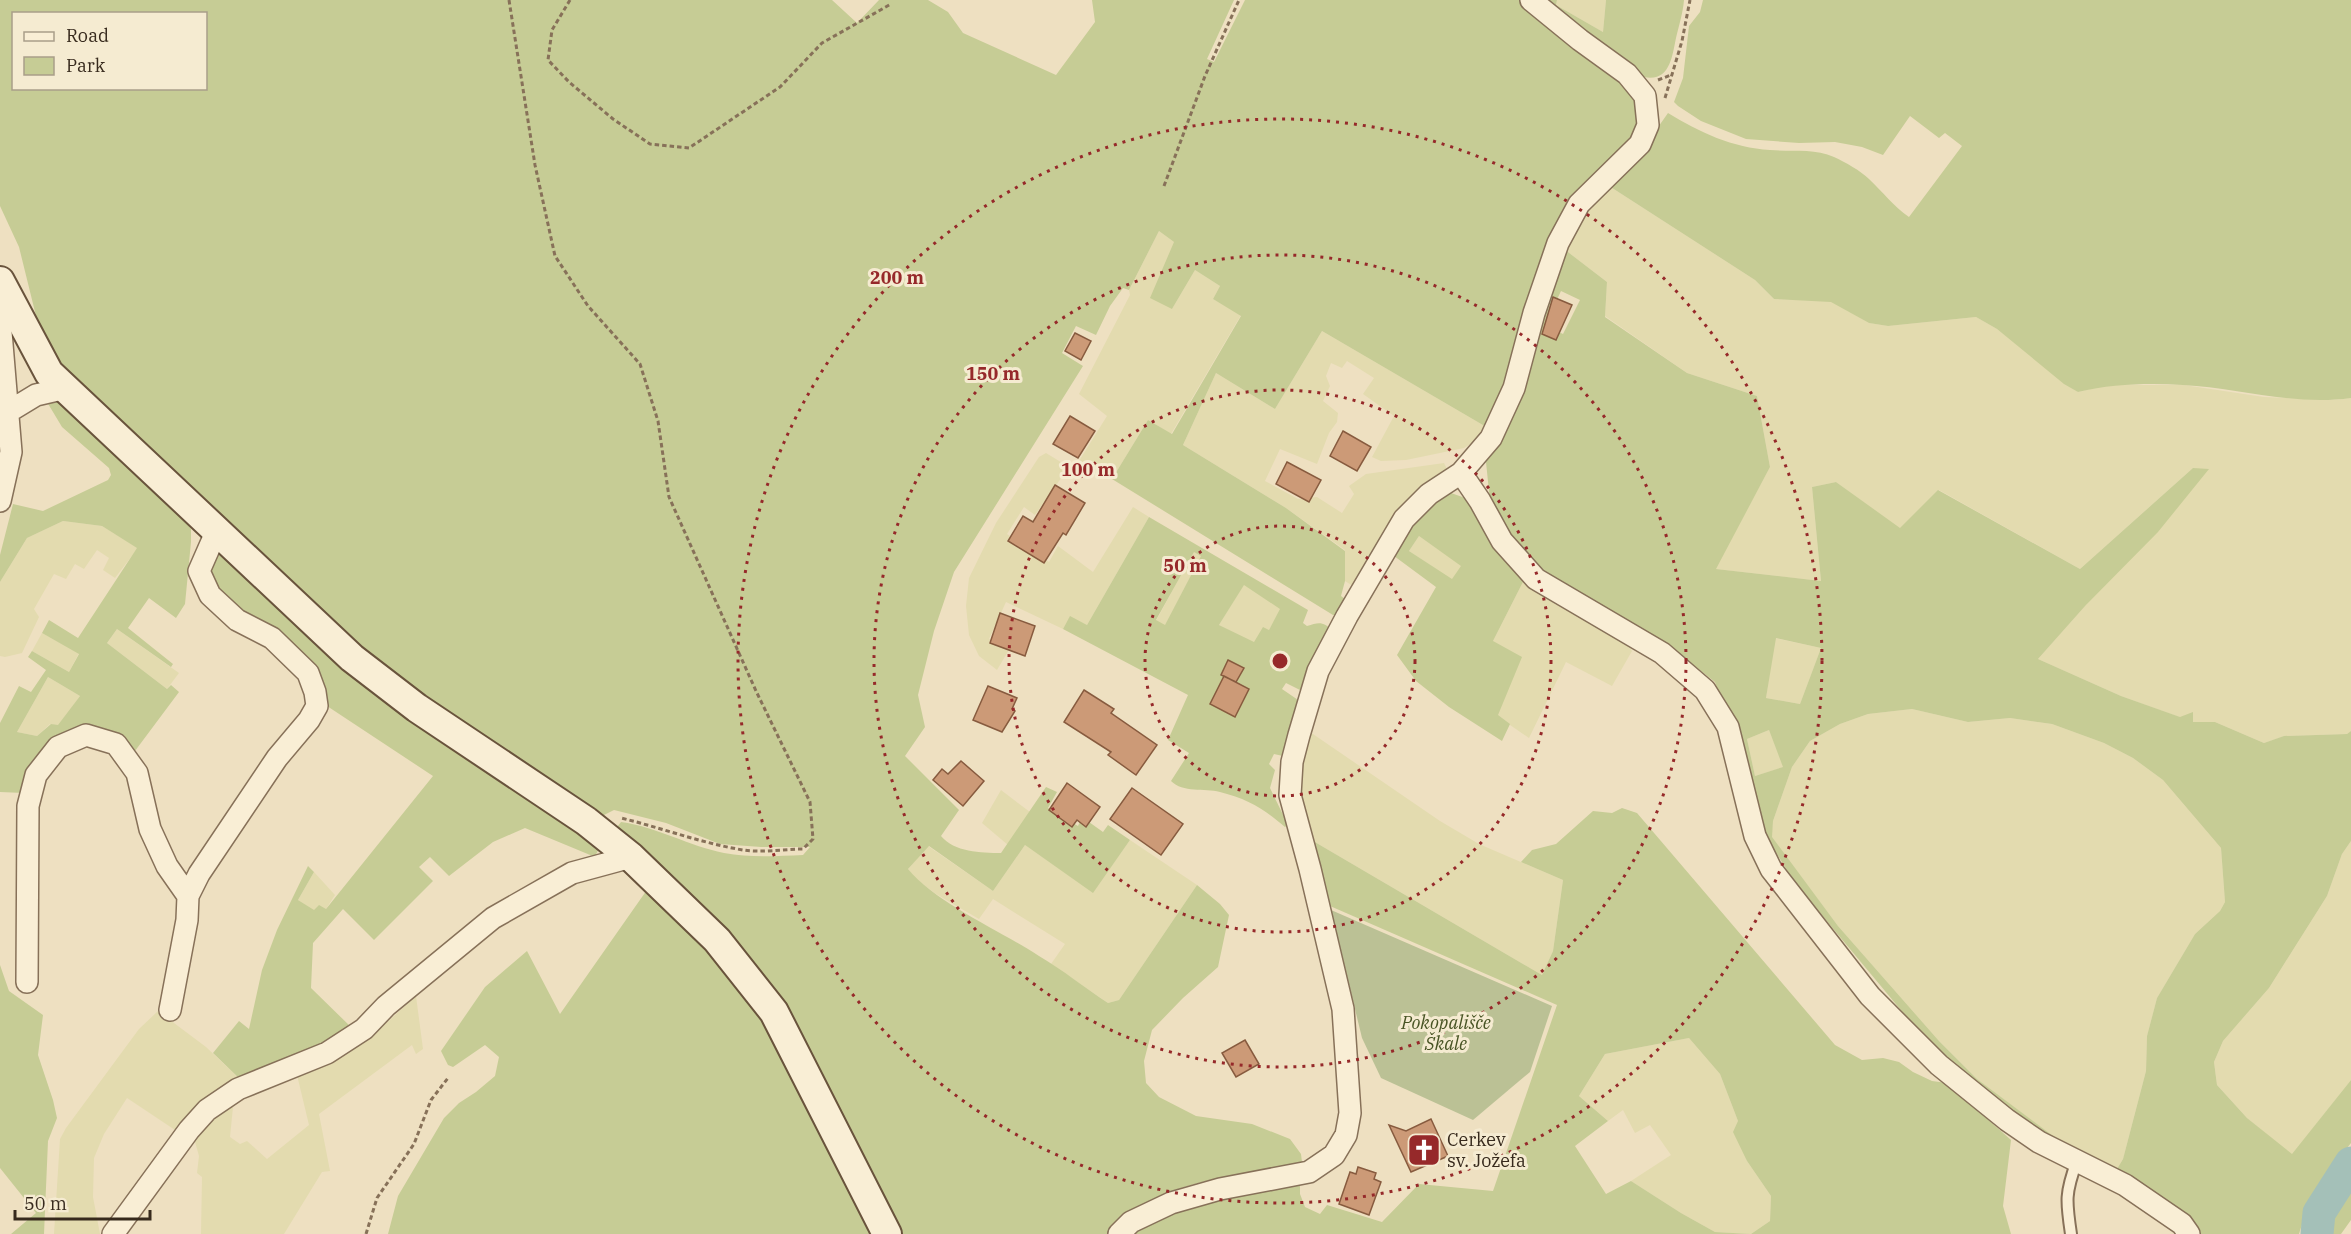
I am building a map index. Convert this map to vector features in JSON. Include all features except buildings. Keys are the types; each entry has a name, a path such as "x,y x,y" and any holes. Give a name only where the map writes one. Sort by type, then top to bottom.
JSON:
{"main road":[{"path":"0,281 49,373 352,658 417,708 586,821 631,856 717,940 774,1012 887,1234"}],"street":[{"path":"1119,1234 1131,1222 1171,1203 1220,1189 1309,1172 1334,1155 1346,1135 1350,1113 1343,1009 1290,795 1292,762 1318,671 1380,557 1404,519 1429,494 1461,474 1491,438 1514,388 1534,313 1558,243 1579,204 1640,144 1648,125 1645,96 1628,74 1580,40 1531,0"},
{"path":"0,320 10,452 0,501"},
{"path":"8,412 36,395 66,388"},
{"path":"1461,474 1480,501 1502,541 1536,579 1662,653 1705,690 1728,727 1755,836 1772,869 1870,996 1939,1065 2007,1120 2039,1142 2125,1185 2182,1224 2189,1234"},
{"path":"170,1010 187,920 188,896 199,874 277,758 309,720 317,706 308,673 272,638 237,620 210,595 200,571 217,530"},
{"path":"27,982 28,806 36,775 58,747 86,735 116,744 137,774 150,829 167,866 188,896"},
{"path":"113,1234 189,1130 207,1110 238,1089 327,1053 364,1029 386,1006 493,918 572,873 631,856"}],"lane":[{"path":"2072,1234 2066,1205 2069,1181 2077,1161"}],"path":[{"path":"509,0 535,165 555,256 588,306 640,364 658,421 669,497 756,691 810,802 813,839 803,849 746,851 617,817 586,821"},
{"path":"570,0 552,30 548,60 569,82 613,119 650,144 689,148 780,87 822,43 891,4"},
{"path":"1164,186 1205,76 1239,0"},
{"path":"1648,125 1665,97 1682,41 1690,0"},
{"path":"366,1234 377,1198 414,1144 431,1100 448,1078"}],"shaded area":[{"path":"1557,0 1606,0 1603,32 1556,5"},
{"path":"1606,184 1755,280 1774,299 1831,301 1869,323 1888,326 1976,317 1997,329 2078,392 2107,385 2184,385 2264,397 2334,400 2351,398 2351,731 2347,734 2285,736 2264,743 2215,722 2193,722 2121,696 2038,659 2086,605 2193,468 2080,569 1939,490 1900,529 1836,482 1812,487 1821,581 1715,569 1770,467 1757,396 1687,373 1605,316 1607,282 1564,249 1575,223"},
{"path":"1159,231 1174,242 1172,309 1195,270 1220,286 1213,299 1241,315 1171,434 1148,420 1112,479 1079,461 1107,416 1079,394 1130,295 1129,290"},
{"path":"1322,331 1488,428 1483,436 1464,448 1406,460 1381,461 1372,457 1394,416 1363,394 1374,378 1347,361 1342,368 1331,363 1326,376 1330,386 1323,401 1338,413 1337,422 1329,433 1317,464 1280,449 1265,481 1298,499 1317,497 1342,513 1354,494 1349,486 1366,474 1444,463 1447,469 1419,494 1356,588 1345,581 1345,550 1286,508 1183,445 1216,373 1275,409"},
{"path":"1046,453 1069,467 1035,515 1024,507 1007,534 1049,562 1058,546 1093,572 1133,507 1149,517 1087,625 1070,617 1063,629 1006,602 989,639 1010,648 997,670 979,656 969,635 966,606 969,578 996,523 1039,457"},
{"path":"63,521 102,526 138,548 115,578 103,570 109,558 97,550 84,569 75,564 66,579 54,574 34,609 39,617 22,653 0,656 0,582 27,538"},
{"path":"1419,536 1462,566 1452,580 1409,551"},
{"path":"1194,551 1201,556 1165,626 1156,621"},
{"path":"1526,576 1623,635 1632,651 1612,686 1566,662 1529,738 1497,716 1493,641"},
{"path":"1244,584 1281,609 1269,630 1263,628 1254,643 1219,625"},
{"path":"117,629 179,673 167,689 107,643"},
{"path":"42,633 79,653 69,672 32,651"},
{"path":"1775,638 1821,648 1800,704 1766,698"},
{"path":"48,677 80,696 58,726 50,724 37,736 17,732"},
{"path":"1912,709 1968,722 2010,718 2052,724 2104,743 2133,758 2163,780 2221,848 2225,902 2220,911 2195,934 2157,998 2147,1036 2146,1071 2123,1159 2114,1174 2060,1142 1977,1079 1939,1041 1838,926 1771,837 1773,821 1792,767 1810,741 1840,724 1868,714"},
{"path":"1769,730 1784,767 1755,776 1747,739"},
{"path":"1310,732 1440,821 1479,844 1563,880 1553,951 1542,975 1308,838 1297,777"},
{"path":"1001,790 1030,812 1008,845 982,823"},
{"path":"1130,840 1197,885 1119,1000 1108,1003 1051,964 1065,944 993,899 979,919 936,894 916,879 908,869 928,846 993,891 1025,845 1093,892"},
{"path":"2351,841 2351,1080 2292,1155 2247,1118 2217,1085 2214,1062 2223,1041 2269,988 2327,896 2342,854"},
{"path":"314,872 335,895 326,909 314,911 298,900"},
{"path":"416,996 423,1049 416,1054 412,1045 319,1114 330,1171 322,1172 284,1234 201,1234 202,1177 197,1173 199,1156 192,1131 234,1097 230,1137 240,1144 247,1141 267,1159 309,1125 297,1075 338,1057 373,1035"},
{"path":"158,1011 206,1047 243,1082 178,1132 127,1098 104,1134 94,1158 93,1197 100,1234 54,1234 60,1139 139,1029"},
{"path":"1689,1038 1720,1074 1738,1121 1747,1161 1771,1196 1770,1221 1751,1234 1715,1232 1631,1181 1671,1155 1650,1125 1635,1133 1623,1110 1608,1121 1579,1096 1605,1054"}],"green space":[{"path":"0,0 832,0 857,23 879,0 928,0 948,12 963,33 1056,75 1095,22 1092,0 1234,0 1207,59 1214,62 1245,0 1520,0 1553,28 1616,73 1635,94 1640,112 1635,140 1585,186 1498,413 1488,428 1322,331 1275,409 1216,373 1183,445 1286,508 1345,551 1345,581 1341,596 1349,602 1339,615 1333,615 1112,479 1148,420 1172,434 1241,316 1213,299 1220,286 1195,270 1172,309 1150,298 1174,242 1159,231 1129,290 1123,288 1110,306 1096,335 1076,326 1062,353 1083,366 954,572 934,631 918,695 925,727 905,756 959,810 941,836 960,848 977,852 1001,853 1046,787 1057,792 1048,808 1078,826 1082,817 1103,832 1108,825 1130,840 1093,893 1025,845 993,891 929,846 908,869 952,905 1048,961 1108,1003 1119,1000 1197,885 1220,904 1229,915 1218,967 1152,1030 1144,1061 1146,1083 1159,1097 1196,1116 1252,1124 1290,1139 1301,1154 1302,1162 1174,1190 1135,1210 1107,1234 898,1234 832,1094 796,1029 614,831 621,822 634,824 711,850 744,856 803,855 810,847 720,844 666,823 614,810 598,818 368,657 63,370 38,324 19,247 0,206"},
{"path":"1540,0 1557,0 1556,5 1603,32 1606,0 1684,0 1671,60 1659,76 1644,77 1576,29"},
{"path":"1703,0 2351,0 2351,398 2309,400 2170,384 2117,386 2078,392 2064,384 1997,329 1976,317 1888,326 1869,323 1831,302 1774,299 1755,280 1606,184 1635,160 1668,113 1704,133 1743,146 1756,149 1811,151 1834,157 1866,176 1909,217 1962,146 1945,133 1939,138 1910,116 1883,155 1862,147 1835,142 1799,143 1746,139 1701,121 1674,102 1683,78 1689,26 1700,12"},
{"path":"1564,249 1607,282 1605,317 1687,373 1757,396 1770,467 1716,569 1821,581 1812,487 1836,482 1900,528 1938,490 2080,569 2193,468 2209,469 2158,532 2086,605 2038,659 2121,696 2180,717 2193,712 2193,722 2215,722 2264,743 2284,736 2347,734 2351,731 2351,841 2342,854 2327,896 2269,988 2223,1041 2214,1062 2217,1085 2247,1118 2292,1154 2351,1080 2351,1143 2321,1186 2308,1210 2299,1234 2200,1234 2169,1206 2114,1174 2123,1159 2146,1071 2147,1036 2157,998 2195,934 2220,911 2225,902 2221,848 2163,780 2133,758 2104,743 2052,724 2010,718 1968,722 1912,709 1868,714 1840,724 1810,741 1792,767 1773,821 1772,837 1838,926 1939,1041 1977,1079 2061,1142 2009,1114 1925,1039 1795,883 1765,835 1715,682 1677,652 1542,574 1522,554 1490,501 1486,462","holes":["1561,291 1580,300 1563,334 1545,325","1776,638 1821,648 1800,704 1766,698","1769,730 1783,767 1755,776 1747,739"]},
{"path":"47,402 58,402 68,407 182,515 191,529 185,604 176,618 149,598 128,628 173,664 171,667 117,629 107,643 167,689 171,685 179,692 132,755 64,736 24,793 0,792 0,723 19,686 31,692 46,670 28,657 32,651 69,672 79,654 42,633 49,620 78,638 137,548 102,526 63,521 27,538 0,582 0,555 13,504 43,511 108,480 111,475 109,468 62,427","holes":["48,677 80,696 58,725 51,724 37,736 17,732"]},
{"path":"1451,493 1468,499 1526,576 1493,641 1522,657 1498,715 1510,724 1502,741 1449,707 1416,681 1397,655 1436,587 1390,553 1423,510","holes":["1419,536 1461,566 1452,579 1409,551"]},
{"path":"1149,517 1308,610 1303,623 1307,626 1321,623 1333,631 1304,692 1286,683 1282,689 1301,702 1283,756 1274,754 1269,764 1275,770 1270,788 1288,825 1285,827 1247,801 1220,792 1181,787 1171,781 1189,753 1168,740 1188,695 1063,629 1070,616 1087,625","holes":["1194,552 1201,556 1165,625 1156,620","1244,585 1280,609 1269,630 1263,627 1254,642 1219,625"]},
{"path":"215,552 222,553 600,846 595,857 525,828 493,842 449,876 430,857 419,867 433,881 374,940 343,909 313,943 311,988 353,1029 243,1082 213,1053 239,1021 249,1029 262,970 277,930 308,866 314,872 298,900 314,910 319,905 326,909 433,776 324,704 240,614 222,598 212,576 211,561"},
{"path":"1622,808 1637,813 1835,1045 1862,1060 1883,1058 1899,1062 1932,1081 1947,1083 2011,1140 2003,1206 2011,1234 1751,1234 1129,1234 1153,1215 1300,1181 1300,1194 1305,1207 1320,1214 1327,1205 1382,1222 1419,1184 1493,1191 1557,1005 1330,906 1308,838 1542,975 1553,951 1563,880 1521,862 1532,850 1556,844 1593,811 1612,813","holes":["1689,1038 1720,1074 1738,1121 1733,1132 1747,1161 1771,1196 1770,1221 1751,1234 1715,1232 1631,1181 1606,1194 1575,1146 1608,1121 1579,1096 1605,1054"]},
{"path":"649,887 698,935 776,1031 877,1234 388,1234 398,1196 444,1118 459,1103 495,1076 499,1057 485,1045 453,1067 448,1065 441,1051 485,987 527,951 560,1014"},
{"name":"Pokopališče Škale","path":"1331,910 1552,1006 1530,1072 1473,1120 1381,1078 1362,1038"},
{"path":"0,965 9,991 43,1015 38,1055 57,1118 48,1141 44,1234 11,1234 36,1213 0,1168"},
{"path":"2351,1178 2351,1220 2341,1234 2320,1234"}],"waterway":[{"path":"2317,1234 2319,1213 2351,1163"}],"place":[{"name":"Cerkev sv. Jožefa","path":"1424,1150"}]}
